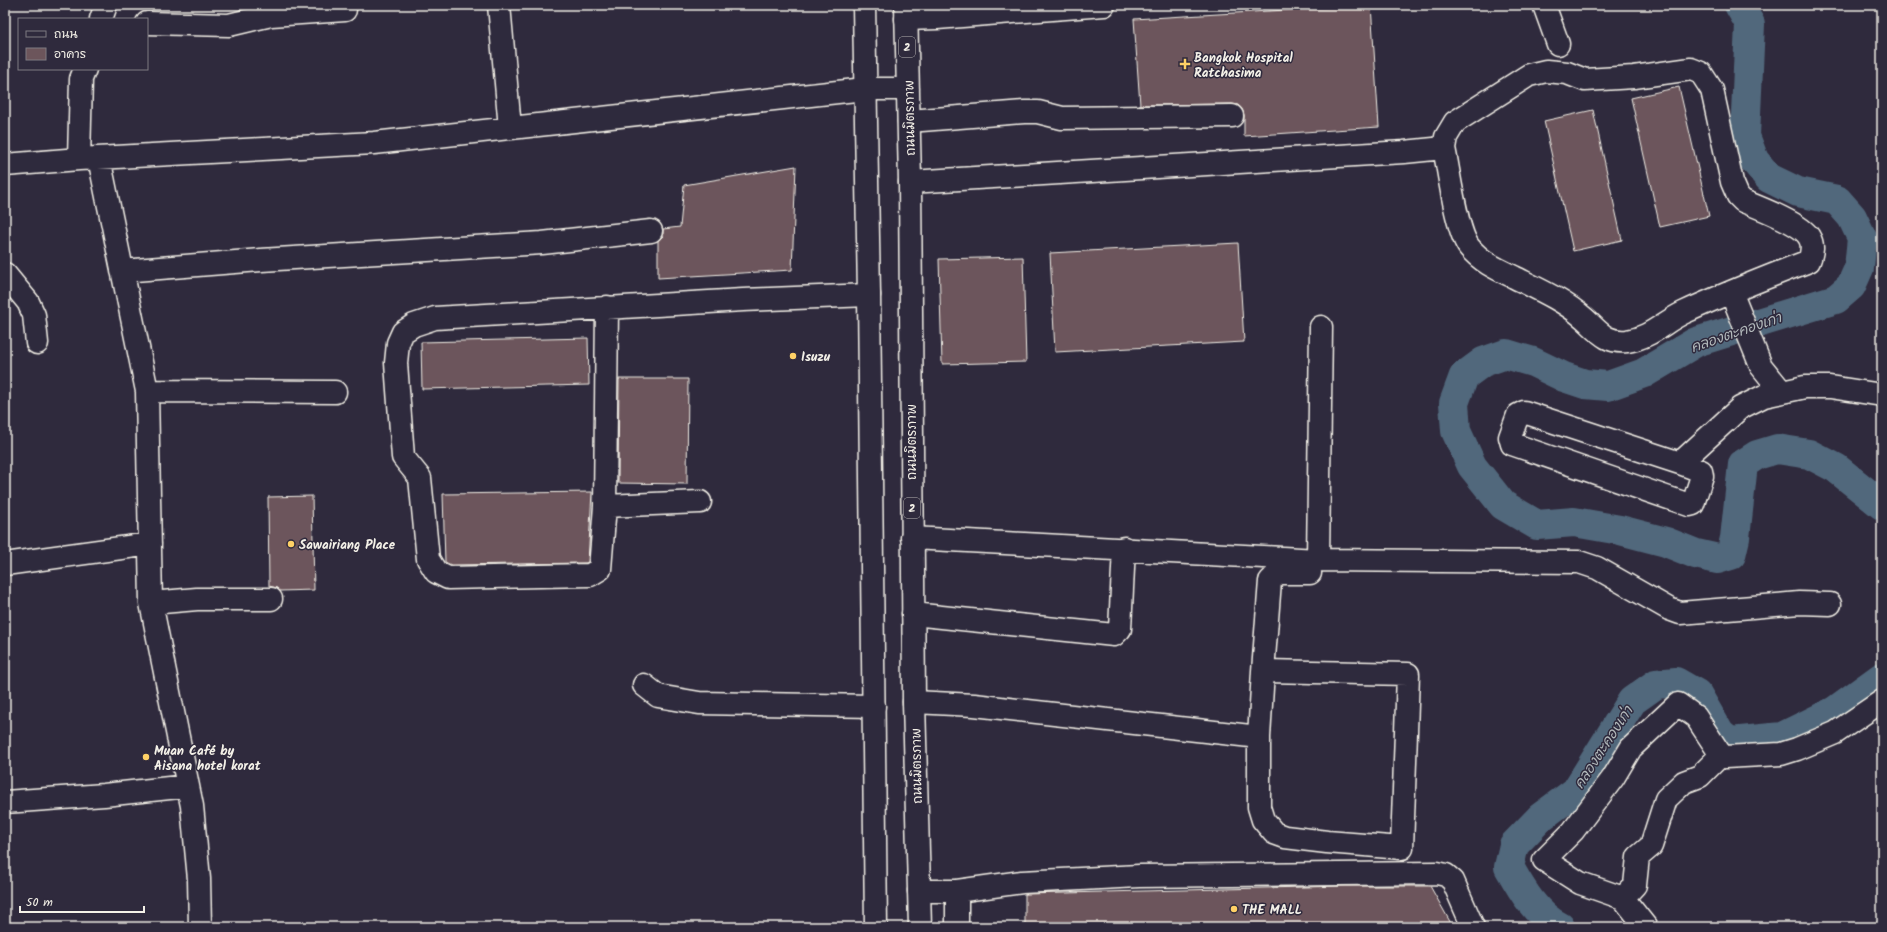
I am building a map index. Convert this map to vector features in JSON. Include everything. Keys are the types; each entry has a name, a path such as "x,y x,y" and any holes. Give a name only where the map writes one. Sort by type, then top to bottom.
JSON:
{"main road":[{"path":"102,18 106,5"},
{"path":"498,5 510,128"},
{"path":"864,5 869,295 876,927"},
{"path":"906,12 937,18 1104,5"},
{"path":"1544,5 1558,44"},
{"path":"148,23 229,25 271,15 344,10"},
{"name":"ถนนมิตรภาพ","path":"906,12 910,182 914,702 920,927"},
{"path":"1690,69 1701,72 1712,90 1732,182 1738,196 1743,201 1793,224 1808,236 1812,244 1812,254 1809,262 1733,296 1680,314 1655,332 1637,339 1619,341 1609,340 1568,306 1484,262 1469,246 1462,233 1444,148 1446,137 1455,122 1529,75 1546,71 1567,73 1584,80 1634,77 1690,69"},
{"path":"84,70 81,79 89,158 122,271 146,391 151,603 188,786 199,879 200,927"},
{"path":"5,165 89,158 374,143 865,89 908,88"},
{"path":"909,121 1024,112 1038,112 1062,118 1232,116"},
{"path":"910,182 1404,152 1444,148"},
{"path":"122,271 261,260 542,243 651,231"},
{"path":"5,274 28,302 31,308 34,315 37,343"},
{"path":"607,307 604,506 600,570 597,573 590,575 448,578 436,572 428,559 420,478 403,457 396,363 398,343 403,332 414,325 435,318 607,307 869,295"},
{"path":"1733,296 1761,366 1782,392"},
{"path":"1321,327 1324,566"},
{"path":"1680,463 1740,408 1764,396 1805,387 1830,387 1882,395"},
{"path":"146,391 335,392"},
{"path":"1524,412 1680,463 1700,471 1702,476 1692,504 1689,505 1512,444 1510,437 1518,415 1524,412"},
{"path":"604,506 700,502"},
{"path":"912,538 1124,548 1324,566 1579,562 1597,568 1669,609 1680,612 1799,603 1830,604"},
{"path":"5,564 150,544"},
{"path":"913,614 1114,635 1120,629 1124,548"},
{"path":"1263,671 1408,674 1402,848 1285,837 1274,833 1263,820 1259,807 1259,737 1263,671 1270,581 1280,573 1324,566"},
{"path":"151,603 197,599 271,599"},
{"path":"644,684 658,696 700,703 874,706"},
{"path":"1646,927 1623,898 1580,883 1544,860 1573,831 1613,778 1631,748 1678,704 1696,717 1721,755 1725,757 1781,754 1797,749 1835,733 1882,701"},
{"path":"914,702 974,705 1259,737"},
{"path":"1623,898 1635,885 1638,857 1651,846 1666,799 1684,782 1700,776 1721,755"},
{"path":"5,802 104,795 188,786"},
{"path":"919,891 957,891 1022,882 1139,876 1437,873 1446,875 1453,881 1473,927"},
{"path":"957,891 957,927"}],"building":[{"name":"Bangkok Hospital Ratchasima","path":"1371,5 1379,127 1244,136 1244,115 1242,109 1238,105 1140,105 1134,19"},
{"path":"1679,87 1709,216 1660,227 1631,98"},
{"path":"1593,110 1622,240 1573,251 1544,121"},
{"path":"796,166 792,270 658,278 658,241 663,236 663,229 680,227 684,185"},
{"path":"1238,243 1244,342 1055,352 1050,253"},
{"path":"1023,257 1026,362 942,364 939,259"},
{"path":"588,338 589,385 422,389 421,342"},
{"path":"619,379 688,379 687,484 618,483"},
{"path":"592,492 588,562 586,563 451,565 445,562 443,494"},
{"name":"Sawairiang Place","path":"312,496 314,590 280,591 277,588 269,586 268,497"},
{"name":"THE MALL","path":"1344,886 1430,886 1453,927 1025,927 1025,894"}],"waterway":[{"name":"คลองตะคองเก่า","path":"1739,5 1750,24 1745,136 1754,160 1769,178 1798,192 1837,200 1852,217 1862,238 1859,268 1851,286 1836,299 1696,342 1644,373 1608,386 1585,384 1564,377 1533,362 1506,354 1483,362 1464,376 1454,403 1456,431 1472,466 1503,505 1537,525 1574,522 1620,530 1666,542 1696,554 1718,559 1731,555 1735,538 1743,464 1757,455 1777,449 1809,454 1836,468 1882,505"},
{"name":"คลองตะคองเก่า","path":"1560,927 1544,916 1530,901 1509,867 1514,845 1541,817 1576,791 1632,701 1656,684 1676,682 1697,694 1720,734 1730,742 1782,737 1835,711 1882,677"}],"place":[{"name":"Bangkok Hospital Ratchasima","path":"1185,64"},
{"name":"Isuzu","path":"793,356"},
{"name":"Sawairiang Place","path":"291,544"},
{"name":"Muan Café by Aisana hotel korat","path":"146,757"},
{"name":"THE MALL","path":"1234,909"}]}
